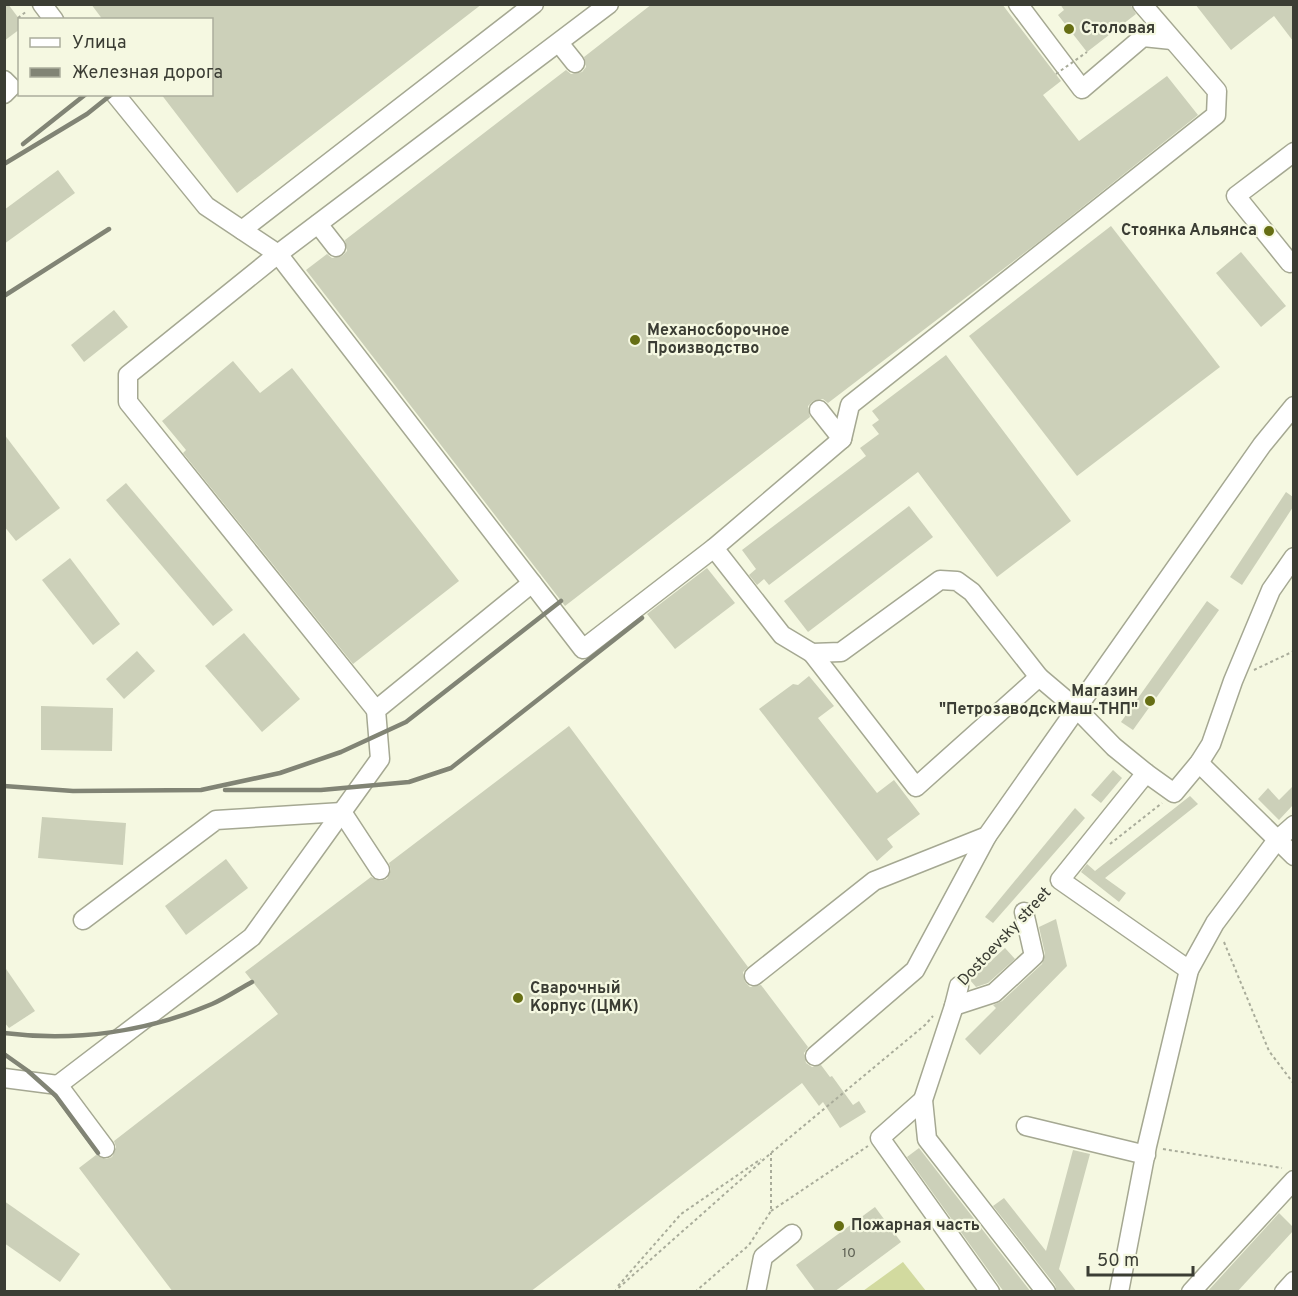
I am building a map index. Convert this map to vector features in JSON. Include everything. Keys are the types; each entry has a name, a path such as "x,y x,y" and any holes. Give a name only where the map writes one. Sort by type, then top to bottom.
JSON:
{"street":[{"path":"42,4 52,18"},
{"path":"242,230 534,4"},
{"path":"4,1078 58,1085 252,938 380,759 376,710 128,402 128,375 278,254 609,4"},
{"path":"1018,4 1082,89 1143,37 1172,40"},
{"path":"118,96 206,206 278,254 520,557 532,583 583,649 714,548 842,439 850,405 1216,115 1217,91 1142,4"},
{"path":"559,43 575,63"},
{"path":"4,80 10,87 4,94"},
{"path":"1290,263 1236,196 1293,152"},
{"path":"318,224 336,247"},
{"path":"815,1056 915,970 987,836 1078,710 1262,445 1293,406"},
{"path":"819,410 842,439"},
{"path":"714,548 782,635 813,653 916,787 1039,677"},
{"path":"813,653 841,652 940,580 957,581 972,592 1039,677 1078,710 1114,747 1174,793 1199,763 1211,744 1233,681 1270,590 1293,557"},
{"path":"376,710 532,583"},
{"path":"1199,763 1293,856"},
{"path":"1146,773 1060,880 1189,970"},
{"path":"342,812 380,870"},
{"path":"83,920 216,820 342,812"},
{"path":"1119,1292 1146,1151 1189,970 1215,923 1277,840 1293,825"},
{"path":"754,976 874,881 987,836"},
{"path":"946,1008 994,993 1034,956 1024,912"},
{"path":"959,986 946,1008 923,1100 927,1139 1046,1292"},
{"path":"58,1085 105,1148"},
{"path":"923,1100 880,1138 990,1292"},
{"path":"1026,1126 1146,1151"},
{"path":"1191,1292 1288,1174"},
{"path":"756,1292 763,1257 792,1234"},
{"path":"1284,1292 1293,1281"}],"path":[{"path":"1056,74 1087,52"},
{"path":"1233,681 1293,651"},
{"path":"1107,846 1174,793"},
{"name":"Dostoevsky street","path":"959,986 1024,912 1060,880"},
{"path":"1215,923 1269,1051 1293,1084"},
{"path":"613,1292 771,1153 946,1008"},
{"path":"695,1292 749,1245 771,1211 880,1138"},
{"path":"1146,1151 1288,1174"},
{"path":"771,1153 771,1211"},
{"path":"613,1292 681,1214 771,1153"}],"green space":[{"path":"903,1262 926,1291 863,1291"}],"building":[{"path":"4,4 8,4 18,18 18,30 4,41"},
{"path":"91,4 482,4 237,193 163,96 213,96 213,18 102,18"},
{"name":"Механосборочное Производство","path":"652,4 1002,4 1061,81 1043,95 1079,141 1167,76 1198,115 1036,244 828,403 823,399 813,401 808,406 810,417 565,606 306,270 327,254 332,258 342,256 347,251 345,240 566,70 571,74 582,72 586,67 584,57"},
{"path":"1060,4 1130,4 1136,14 1087,52 1058,15 1064,10"},
{"path":"1195,4 1293,4 1293,41 1274,16 1231,50"},
{"path":"58,170 75,193 4,244 4,210"},
{"path":"1111,226 1220,367 1077,476 969,336"},
{"path":"1241,252 1286,306 1261,327 1216,273"},
{"path":"114,310 128,327 84,362 71,345"},
{"path":"946,355 1071,521 997,577 918,472 769,585 764,579 757,585 749,575 756,569 742,550 866,456 860,448 879,434 872,425 879,420 872,411"},
{"path":"233,361 260,393 292,368 459,581 353,664 183,453 186,450 162,421"},
{"path":"4,434 60,508 16,541 4,526"},
{"path":"126,483 233,610 213,626 106,500"},
{"path":"1286,492 1293,497 1293,507 1242,585 1230,577"},
{"path":"909,506 933,537 808,632 784,601"},
{"path":"70,558 120,624 93,645 42,580"},
{"path":"707,568 735,603 675,649 647,614"},
{"path":"1207,601 1219,610 1133,730 1121,722"},
{"path":"244,633 300,699 262,732 205,666"},
{"path":"137,651 155,671 124,699 106,679"},
{"path":"809,676 834,706 818,718 877,793 894,780 920,814 887,839 893,847 877,861 759,709 793,684 798,685"},
{"path":"41,706 113,708 112,751 41,750"},
{"name":"Сварочный Корпус (ЦМК)","path":"569,726 748,967 743,972 745,982 750,987 761,985 808,1047 804,1053 806,1063 812,1067 821,1065 853,1105 859,1101 866,1112 840,1128 823,1102 819,1106 802,1083 530,1292 173,1292 79,1168 96,1155 106,1159 112,1157 116,1147 114,1141 278,1014 245,972 371,877 380,881 387,879 391,870 389,863"},
{"path":"1113,770 1122,778 1101,803 1091,795"},
{"path":"1293,786 1293,805 1279,820 1258,799 1268,788 1279,800"},
{"path":"1190,796 1198,804 1105,878 1126,893 1119,902 1081,872 1087,864 1095,871"},
{"path":"1075,808 1085,818 993,923 985,917"},
{"path":"42,817 126,823 123,865 38,858"},
{"path":"226,859 248,888 186,935 165,906"},
{"path":"1056,919 1067,966 980,1055 965,1039 996,1008 993,1005 1002,1001 1042,964 1045,954 1039,927"},
{"path":"1005,948 1015,959 988,983 976,987 970,980"},
{"path":"4,966 35,1011 9,1028 4,1022"},
{"path":"919,1148 1031,1292 1004,1292 907,1157"},
{"path":"1073,1150 1090,1154 1059,1269 1077,1292 1057,1292 1055,1285 993,1206 1004,1198 1046,1251"},
{"path":"4,1201 80,1254 60,1282 4,1243"},
{"path":"875,1207 901,1242 834,1292 816,1292 796,1265"},
{"path":"1279,1213 1293,1227 1293,1231 1237,1292 1207,1292"}],"railway":[{"path":"23,144 83,96"},
{"path":"4,164 87,114 110,96"},
{"path":"4,296 109,229"},
{"path":"4,786 73,791 201,790 280,773 341,752 406,722 561,601"},
{"path":"225,790 321,790 409,782 451,768 642,618"},
{"path":"4,1033 84,1035 136,1028 187,1014 212,1004 252,982"},
{"path":"4,1054 28,1071 56,1096 98,1153"}],"place":[{"name":"Столовая","path":"1069,29"},
{"name":"Стоянка Альянса","path":"1269,231"},
{"name":"Механосборочное Производство","path":"635,340"},
{"name":"Магазин \"ПетрозаводскМаш-ТНП\"","path":"1150,701"},
{"name":"Сварочный Корпус (ЦМК)","path":"518,998"},
{"name":"Пожарная часть","path":"839,1226"}]}
